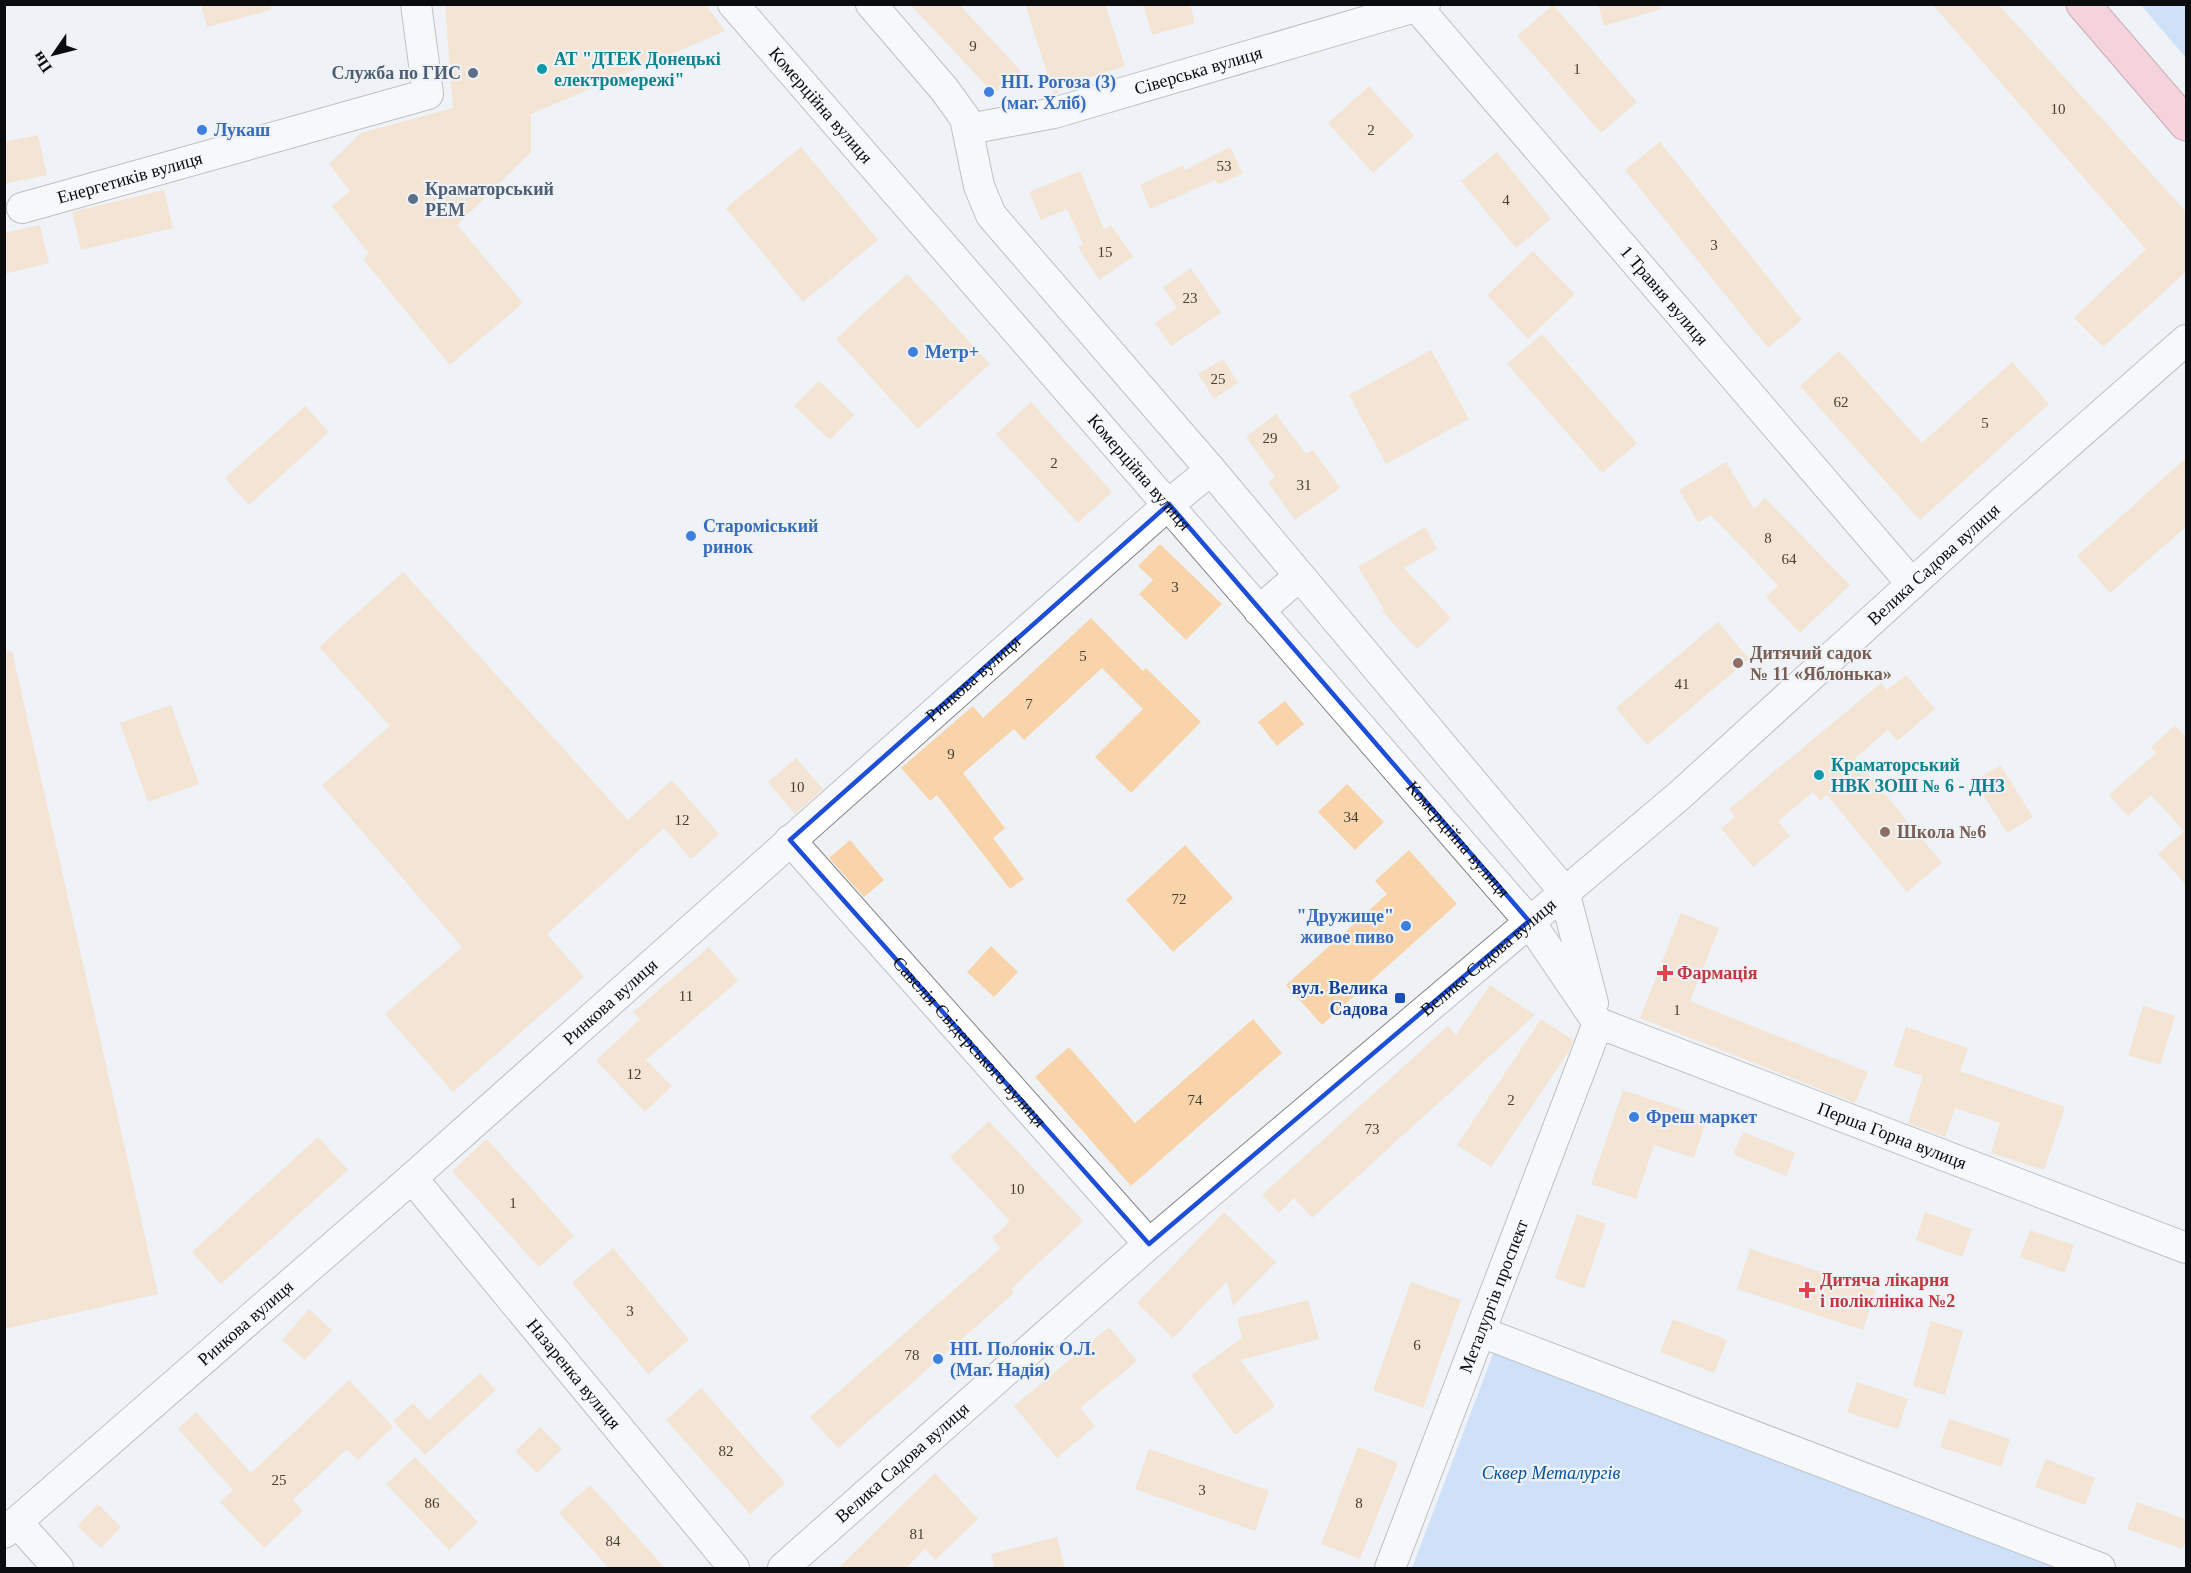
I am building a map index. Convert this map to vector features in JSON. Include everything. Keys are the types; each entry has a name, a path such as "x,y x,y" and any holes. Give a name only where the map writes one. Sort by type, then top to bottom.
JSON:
{"main road":[{"path":"2083,4 2187,124"}],"street":[{"name":"Енергетиків вулиця","path":"22,208 428,94 416,4"},
{"name":"Комерційна вулиця","path":"733,4 1169,504 1528,921 1598,1023"},
{"path":"871,4 960,110 969,129 979,186 992,215 1211,470 1564,891 1598,1023"},
{"name":"Сіверська вулиця","path":"969,129 1054,113 1421,6"},
{"name":"1 Травня вулиця","path":"1421,6 1912,584"},
{"name":"Велика Садова вулиця","path":"783,1569 1149,1244 1528,921 1680,795 1912,584 2187,340"},
{"name":"Ринкова вулиця","path":"10,1527 411,1178 1169,504 1211,470"},
{"path":"1259,611 1299,576"},
{"name":"Савелія Свідерського вулиця","path":"790,840 1149,1244"},
{"name":"Перша Горна вулиця","path":"1598,1023 2187,1248"},
{"name":"Металургів проспект","path":"1390,1569 1598,1023"},
{"name":"Назаренка вулиця","path":"411,1178 734,1569"},
{"path":"1481,1332 2100,1569"},
{"path":"10,1527 58,1569"}],"highlighted area":[{"path":"1169,504 1529,921 1149,1244 790,840"}],"green space":[{"path":"2141,5 2186,5 2186,58"},
{"name":"Сквер Металургів","path":"1495,1349 2060,1568 1412,1568"}],"building":[{"path":"201,4 271,4 271,10 207,27"},
{"path":"445,4 705,4 725,31 531,114 531,152 457,225 523,303 450,365 363,259 369,254 332,206 350,191 329,164 361,133 453,108"},
{"path":"910,4 959,4 1026,77 993,93"},
{"path":"1025,4 1105,4 1125,66 1088,78 1087,75 1058,84 1058,94 1054,95"},
{"path":"1143,4 1190,4 1195,23 1152,35"},
{"path":"1598,4 1660,4 1661,9 1604,26"},
{"path":"1932,4 1998,4 2187,213 2187,271 2103,347 2074,318 2146,249"},
{"path":"1553,5 1637,102 1601,133 1517,36"},
{"path":"1369,86 1414,136 1373,173 1328,123"},
{"path":"38,135 47,175 4,184 4,142"},
{"path":"1660,142 1802,320 1768,348 1625,170"},
{"path":"801,147 878,240 803,302 726,208"},
{"path":"1230,147 1243,173 1218,185 1215,180 1150,209 1140,185 1183,165 1185,170"},
{"path":"1497,152 1551,219 1516,248 1461,181"},
{"path":"1080,171 1104,230 1111,225 1133,257 1099,280 1078,247 1083,244 1067,209 1041,220 1029,192"},
{"path":"164,190 173,228 81,250 72,212"},
{"path":"40,225 49,263 4,274 4,233"},
{"path":"1533,251 1575,294 1528,339 1487,295"},
{"path":"1191,268 1221,313 1171,346 1155,323 1177,308 1163,287"},
{"name":"Метр+","path":"907,274 990,364 918,429 836,339"},
{"path":"1542,334 1637,443 1602,473 1507,364"},
{"path":"1431,350 1469,419 1386,464 1349,395"},
{"path":"1839,351 1922,443 2012,362 2049,404 1920,520 1800,386"},
{"path":"1223,359 1238,383 1214,399 1198,374"},
{"path":"819,381 854,415 830,440 794,406"},
{"path":"1031,402 1112,492 1078,523 996,434"},
{"path":"305,406 329,432 249,505 225,478"},
{"path":"1276,414 1306,454 1313,450 1340,488 1295,520 1268,482 1275,477 1246,437"},
{"path":"2187,457 2187,526 2110,593 2077,556"},
{"path":"1726,462 1754,509 1765,498 1850,585 1800,633 1766,597 1778,585 1711,515 1698,522 1679,490"},
{"path":"1425,527 1437,549 1404,568 1451,618 1417,649 1382,611 1384,609 1358,567"},
{"path":"1160,544 1222,604 1186,640 1139,594 1153,580 1138,566"},
{"path":"403,572 628,820 672,780 719,834 691,859 664,828 547,934 584,977 453,1092 385,1014 462,947 322,785 390,726 319,647"},
{"path":"1091,618 1143,671 1146,668 1201,722 1131,793 1095,757 1143,709 1102,668 1024,740 1014,729 963,773 1005,828 993,838 1024,879 1010,889 937,795 930,801 901,768 973,706 983,718"},
{"path":"1718,622 1749,659 1647,745 1616,708"},
{"path":"12,651 158,1294 4,1329 4,652"},
{"name":"Краматорський НВК ЗОШ № 6 - ДНЗ","path":"1906,675 1935,709 1897,741 1888,730 1855,758 1942,863 1907,892 1827,795 1820,801 1813,792 1778,821 1790,836 1753,867 1721,828 1735,817 1729,809 1881,683 1887,690"},
{"path":"1285,701 1304,724 1277,746 1258,722"},
{"path":"171,705 199,784 148,802 120,723"},
{"path":"2175,725 2187,738 2187,886 2158,854 2184,831 2151,795 2128,816 2109,795 2156,753 2151,747"},
{"path":"796,758 823,789 795,814 768,782"},
{"path":"2000,765 2033,817 2007,833 1975,781"},
{"path":"1347,784 1384,822 1355,850 1318,812"},
{"path":"850,840 884,880 864,897 829,858"},
{"path":"1185,845 1233,898 1173,952 1126,900"},
{"path":"1409,850 1457,904 1322,1025 1286,985 1387,894 1375,881"},
{"path":"1681,913 1719,928 1690,1001 1868,1072 1855,1103 1640,1018"},
{"path":"991,946 1018,972 994,997 967,972"},
{"path":"709,947 738,981 646,1060 672,1086 645,1112 596,1061 640,1019 633,1012"},
{"path":"1490,985 1535,1015 1312,1218 1294,1198 1279,1213 1262,1195 1448,1026 1456,1035"},
{"path":"2143,1006 2175,1016 2160,1065 2128,1055"},
{"path":"1253,1019 1282,1053 1131,1186 1035,1077 1069,1047 1135,1123"},
{"path":"1541,1019 1573,1040 1569,1051 1491,1167 1457,1145"},
{"path":"1906,1027 1968,1048 1960,1071 2065,1107 2044,1170 1991,1153 2000,1123 1955,1108 1945,1137 1908,1123 1923,1076 1893,1066"},
{"path":"1623,1090 1707,1118 1694,1158 1654,1145 1636,1199 1591,1184"},
{"path":"989,1121 1083,1221 1011,1289 1014,1293 838,1448 810,1417 1001,1248 992,1238 1010,1221 950,1157"},
{"path":"1743,1132 1795,1153 1786,1176 1733,1154"},
{"path":"318,1137 348,1170 221,1284 192,1252"},
{"path":"487,1139 574,1236 539,1267 452,1171"},
{"path":"1224,1212 1276,1262 1233,1306 1227,1281 1173,1338 1137,1303"},
{"path":"1925,1212 1972,1229 1962,1257 1916,1240"},
{"path":"1577,1214 1606,1224 1584,1289 1555,1278"},
{"path":"2030,1230 2074,1245 2065,1273 2020,1257"},
{"path":"613,1248 689,1340 648,1374 572,1283"},
{"name":"Дитяча лікарня і поліклініка №2","path":"1750,1249 1876,1290 1863,1330 1737,1289"},
{"path":"1411,1282 1461,1300 1423,1408 1373,1390"},
{"path":"1308,1300 1319,1339 1240,1360 1275,1406 1235,1435 1191,1375 1242,1338 1237,1318"},
{"path":"309,1309 332,1330 305,1360 282,1340"},
{"path":"1673,1319 1727,1340 1714,1373 1660,1352"},
{"path":"1931,1321 1963,1331 1945,1395 1913,1386"},
{"path":"1109,1327 1137,1361 1080,1408 1095,1426 1057,1458 1014,1406"},
{"path":"480,1373 496,1390 425,1455 393,1421 413,1403 429,1420"},
{"path":"349,1380 393,1427 358,1460 347,1449 293,1500 303,1511 264,1548 220,1502 233,1490 178,1429 196,1412 251,1473"},
{"path":"1857,1382 1908,1399 1898,1429 1847,1412"},
{"path":"701,1388 785,1483 750,1514 666,1420"},
{"path":"1949,1419 2010,1439 2001,1467 1940,1447"},
{"path":"540,1427 562,1449 537,1473 515,1451"},
{"path":"1358,1447 1398,1463 1360,1559 1321,1544"},
{"path":"1149,1449 1269,1491 1255,1531 1135,1489"},
{"path":"415,1457 478,1522 449,1550 386,1484"},
{"path":"2046,1459 2095,1478 2085,1505 2035,1487"},
{"path":"935,1473 978,1519 935,1560 925,1549 905,1569 837,1569"},
{"path":"590,1485 666,1569 610,1569 559,1513"},
{"path":"2137,1502 2187,1520 2187,1537 2182,1549 2127,1529"},
{"path":"98,1504 121,1527 101,1548 77,1526"},
{"path":"1057,1537 1065,1569 995,1569 991,1554"}],"place":[{"name":"АТ \"ДТЕК Донецькі електромережі\"","path":"542,69"},
{"name":"Служба по ГИС","path":"473,73"},
{"name":"НП. Рогоза (3) (маг. Хліб)","path":"989,92"},
{"name":"Лукаш","path":"202,130"},
{"name":"Краматорський РЕМ","path":"413,199"},
{"name":"Метр+","path":"913,352"},
{"name":"Староміський ринок","path":"691,536"},
{"name":"Дитячий садок № 11 «Яблонька»","path":"1738,663"},
{"name":"Краматорський НВК ЗОШ № 6 - ДНЗ","path":"1819,775"},
{"name":"Школа №6","path":"1885,832"},
{"name":"\"Дружище\" живое пиво","path":"1406,926"},
{"name":"Фармація","path":"1665,973"},
{"name":"вул. Велика Садова","path":"1400,998"},
{"name":"Фреш маркет","path":"1634,1117"},
{"name":"Дитяча лікарня і поліклініка №2","path":"1807,1290"},
{"name":"НП. Полонік О.Л. (Маг. Надія)","path":"938,1359"}]}
